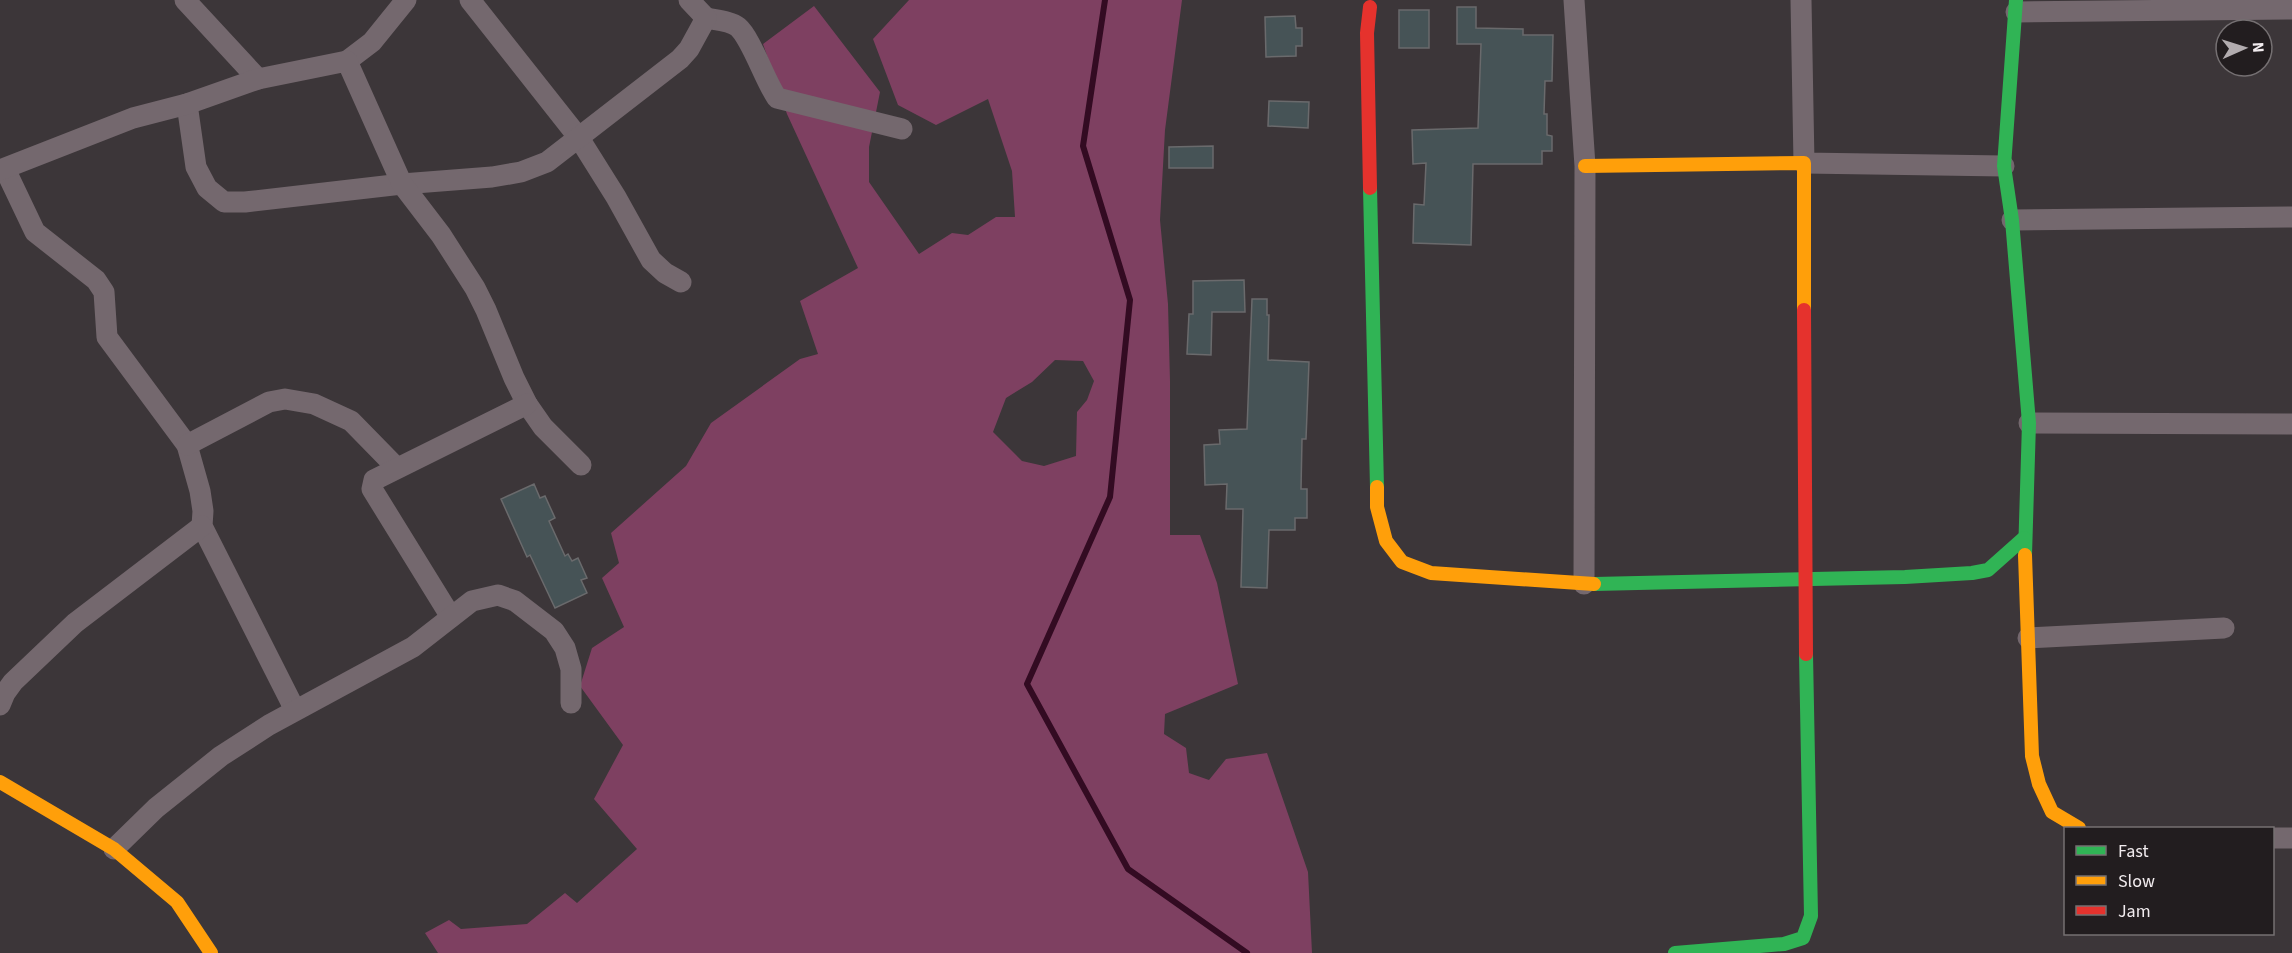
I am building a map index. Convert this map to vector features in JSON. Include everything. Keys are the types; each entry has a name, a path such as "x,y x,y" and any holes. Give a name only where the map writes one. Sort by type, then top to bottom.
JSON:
{"street":[{"path":"185,0 258,80"},
{"path":"295,710 202,526 203,511 200,491 187,445 108,337 104,292 96,279 35,232 2,170 133,118 187,104 258,80 347,62 372,42 406,0"},
{"path":"470,0 579,138 616,197 651,260 665,273 681,282"},
{"path":"689,0 706,18 736,26 744,35 768,85 777,98 902,129"},
{"path":"1574,0 1585,166 1584,584"},
{"path":"1676,953 1784,944 1803,938 1810,916 1804,580 1804,164 1801,0"},
{"path":"2077,827 2052,812 2038,784 2032,756 2024,538 2029,423 2012,220 2004,166 2016,6 2292,9"},
{"path":"1370,7 1367,33 1377,507 1386,540 1402,562 1431,573 1584,584 1905,577 1988,570 2024,538"},
{"path":"187,104 196,167 207,188 224,202 245,202 402,184 492,177 521,172 547,162 680,59 689,49 706,18"},
{"path":"347,62 402,184 441,235 475,288 527,404 543,427 581,465"},
{"path":"1585,166 1804,164 2004,166"},
{"path":"2012,220 2292,217"},
{"path":"187,445 268,402 285,399 314,404 351,421 396,467"},
{"path":"451,617 372,489 374,480 396,467 527,404"},
{"path":"2029,423 2292,424"},
{"path":"0,705 13,682 75,623 202,526"},
{"path":"114,849 156,808 221,756 295,710 413,647 472,602 498,595 515,601 554,630 565,648 571,669 572,703"},
{"path":"2028,638 2224,628"},
{"path":"0,782 114,849 177,902 211,953"},
{"path":"2274,838 2292,838"}],"shaded area":[{"path":"909,0 1182,0 1165,130 1160,220 1168,304 1170,535 1200,535 1217,583 1238,684 1165,714 1164,734 1186,748 1189,773 1209,780 1226,759 1267,753 1308,872 1312,953 438,953 425,933 449,920 461,929 527,924 565,893 577,903 637,849 594,799 623,745 580,686 592,648 624,627 602,578 619,563 611,533 686,466 711,423 800,359 818,354 800,301 858,268 787,114 763,44 814,6 880,92 869,147 869,182 919,254 952,233 968,235 996,217 1015,217 1012,171 988,99 936,125 898,105 873,39","holes":["1055,360 1083,361 1094,381 1087,400 1077,412 1076,456 1044,466 1022,461 993,432 1006,398 1032,382"]}],"building":[{"path":"1457,7 1476,7 1476,28 1523,29 1523,35 1553,35 1552,81 1545,81 1544,114 1547,114 1547,135 1552,136 1552,151 1542,151 1542,164 1473,164 1471,245 1413,243 1414,204 1424,205 1426,163 1413,164 1412,130 1478,128 1481,44 1457,44"},
{"path":"1399,10 1429,10 1429,48 1399,48"},
{"path":"1295,16 1296,28 1302,28 1302,46 1296,46 1296,56 1266,57 1265,17"},
{"path":"1269,101 1309,102 1308,128 1268,126"},
{"path":"1213,146 1213,168 1169,168 1169,147"},
{"path":"1244,280 1245,312 1212,312 1211,355 1187,354 1189,314 1193,314 1193,281"},
{"path":"1252,299 1267,299 1268,360 1309,362 1306,439 1302,439 1301,489 1307,489 1307,518 1295,518 1295,530 1269,530 1267,588 1241,587 1243,509 1226,509 1227,484 1205,485 1204,445 1220,444 1219,430 1247,429"},
{"path":"534,484 540,498 545,496 555,518 549,521 565,556 568,554 572,561 578,558 587,578 581,580 587,593 555,608 530,555 527,557 501,499"}],"waterway":[{"path":"1105,0 1083,146 1130,300 1110,497 1027,684 1128,869 1247,953"}],"traffic: fast":[{"path":"2016,0 2004,166 2012,220 2029,423 2025,555"},
{"path":"1370,188 1377,487"},
{"path":"1594,584 1905,577 1972,573 1988,570 2024,538"},
{"path":"1675,953 1784,944 1803,938 1811,916 1806,654"}],"traffic: slow":[{"path":"1585,166 1804,163 1804,310"},
{"path":"1377,487 1377,507 1386,541 1402,562 1431,573 1594,584"},
{"path":"2025,555 2032,756 2039,784 2052,812 2077,827"},
{"path":"0,782 114,849 177,902 211,953"}],"traffic: jam":[{"path":"1370,7 1367,33 1370,188"},
{"path":"1804,310 1806,654"}]}
